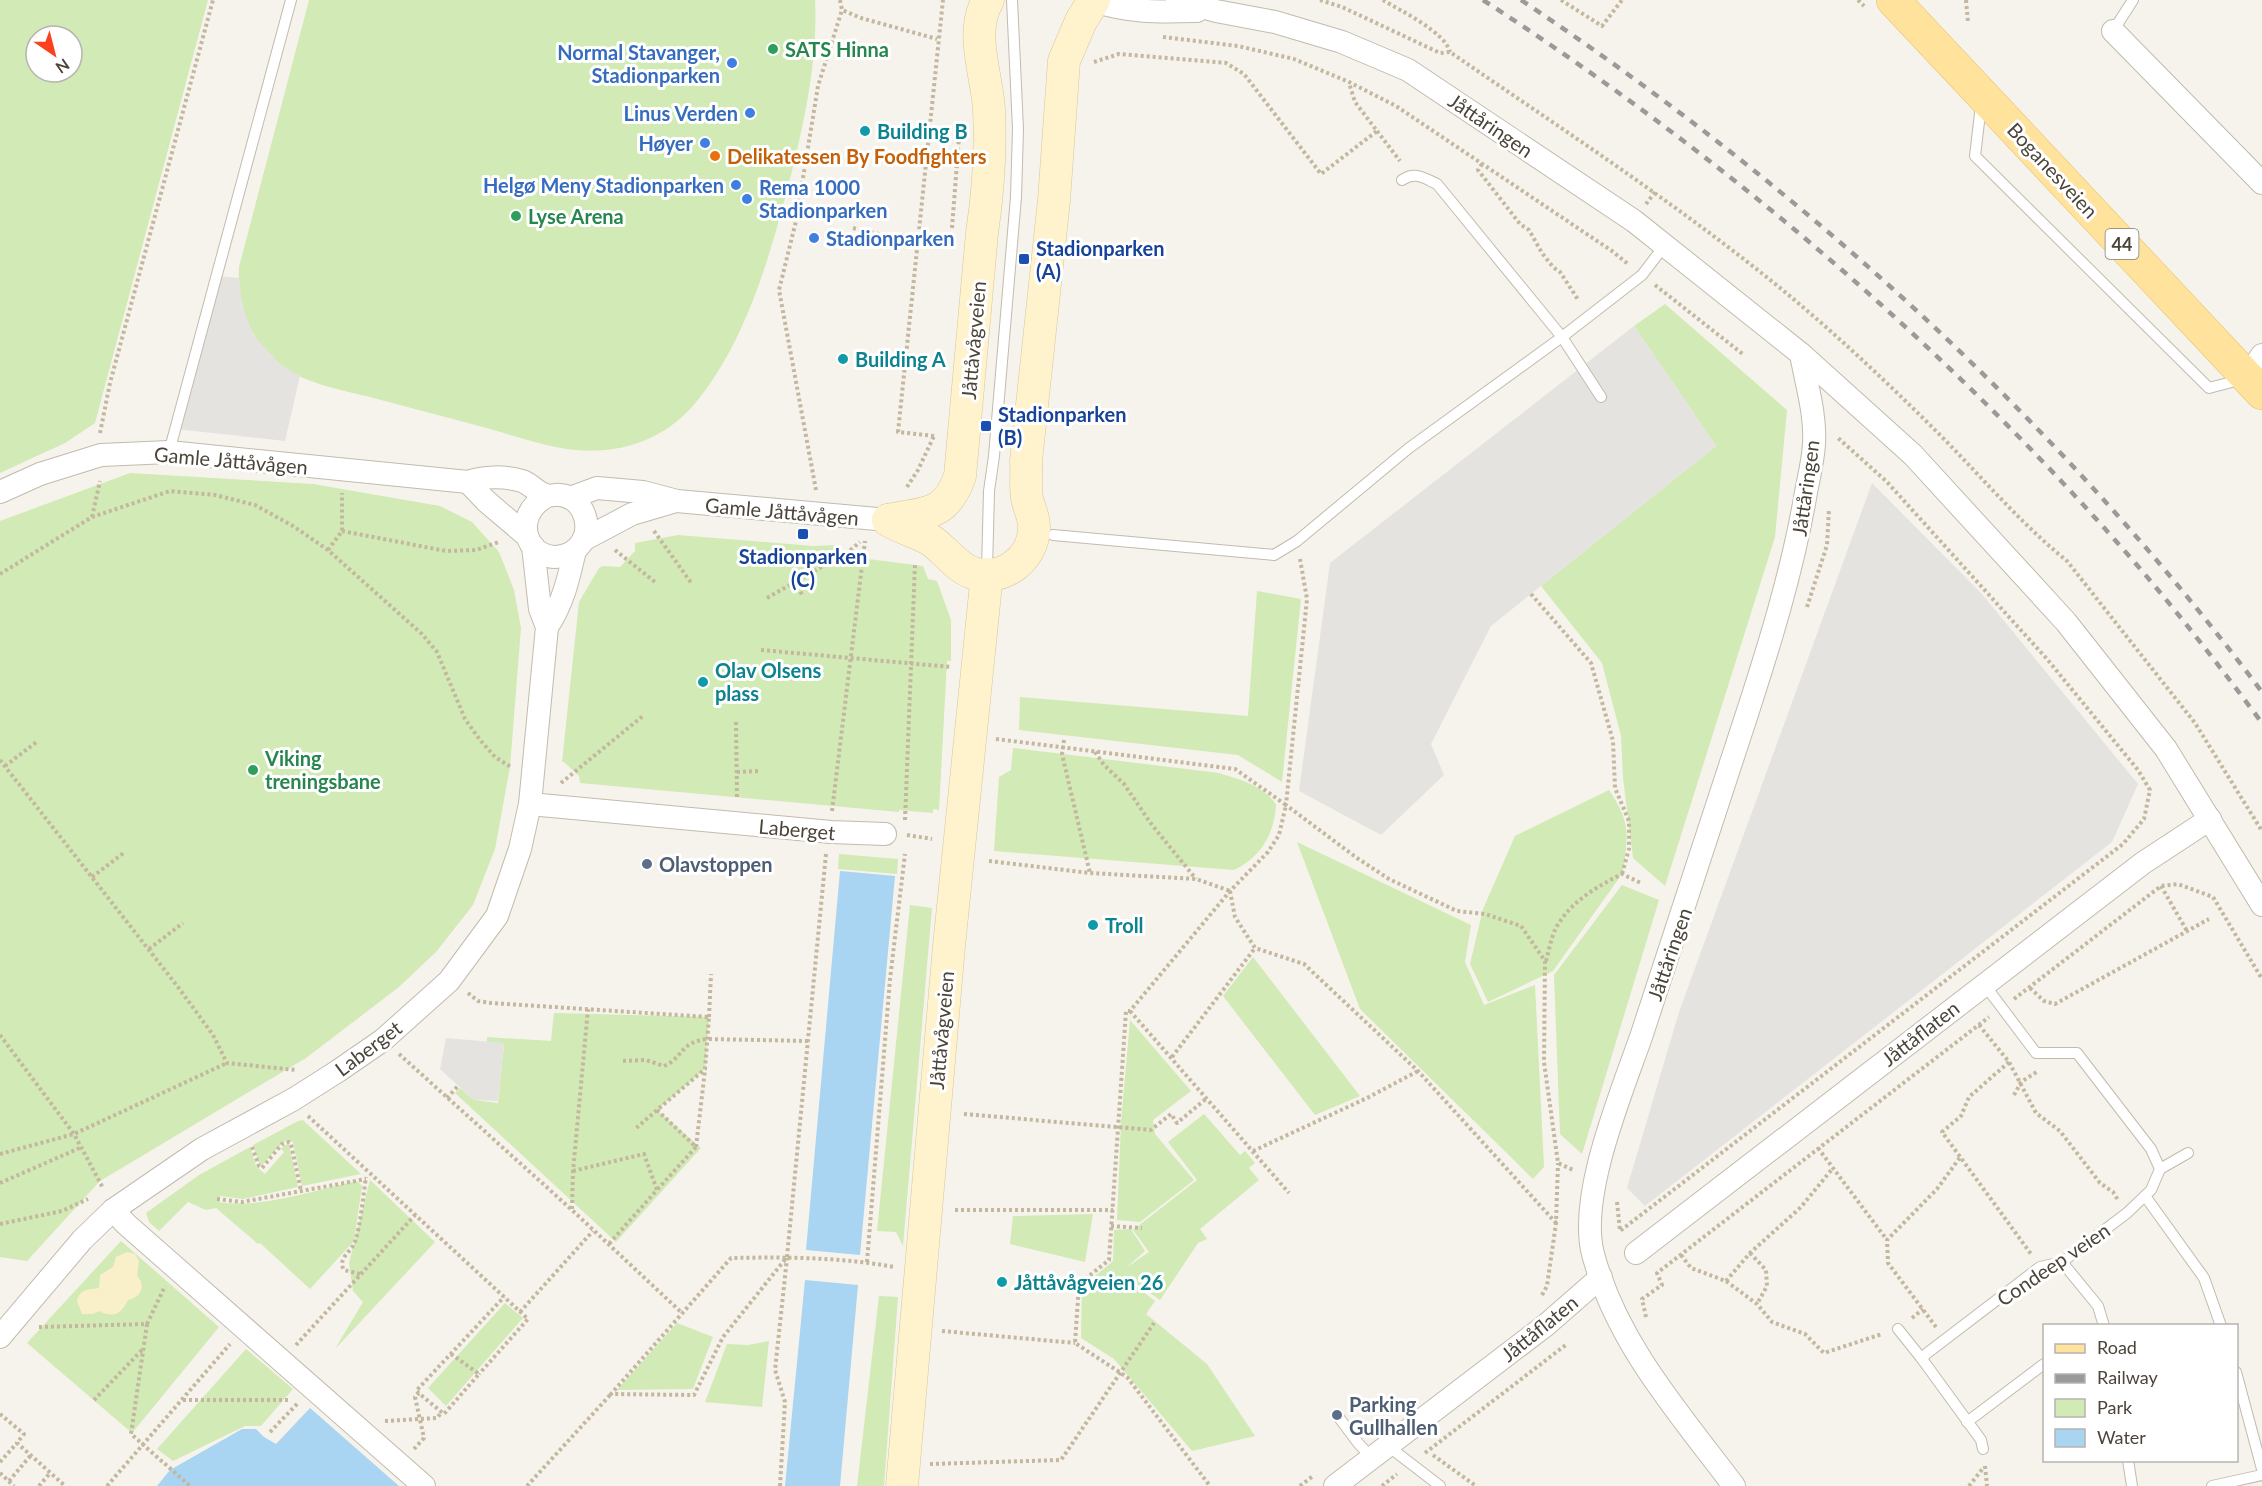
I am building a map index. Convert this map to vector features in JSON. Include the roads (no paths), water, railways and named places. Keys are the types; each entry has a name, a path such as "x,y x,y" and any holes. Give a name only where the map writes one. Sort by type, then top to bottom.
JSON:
{"main road":[{"name":"Boganesveien","path":"1893,0 1982,95 2257,375"}],"street":[{"name":"Jåttåvågveien","path":"876,529 929,514 951,496 960,476 982,234 988,197 989,109 980,30 984,8 988,0"},
{"path":"876,529 930,540 973,573 987,574 1013,568 1025,557 1032,544 1035,528 1027,498 1026,461 1054,200 1064,61 1081,21 1093,0"},
{"name":"Jåttåringen","path":"1093,0 1122,9 1150,12 1216,11"},
{"name":"Jåttåringen","path":"1176,0 1216,11 1275,22 1342,42 1408,70 1634,221 1801,354 1812,415 1814,444 1799,532 1780,613 1612,1122 1595,1180 1591,1217 1592,1252 1601,1277"},
{"path":"2113,31 2262,183"},
{"path":"1801,354 1913,455 2066,622 2166,749 2262,905"},
{"name":"Gamle Jåttåvågen","path":"0,492 40,474 169,452 468,482 483,477 523,481 547,496 559,495 570,498 597,488 644,492 677,501 876,529"},
{"name":"Gamle Jåttåvågen","path":"468,482 542,553 556,556 565,555 632,514 677,501"},
{"path":"530,540 525,523 528,512 536,501 547,496"},
{"path":"570,498 580,506 585,516 587,528 579,545"},
{"name":"Laberget","path":"0,1337 82,1240 109,1201 294,1100 383,1040 449,981 497,916 519,849 530,804 547,627 540,609 530,540"},
{"name":"Laberget","path":"547,627 558,611 579,545"},
{"name":"Jåttåvågveien","path":"902,1486 949,946 987,574"},
{"name":"Laberget","path":"530,804 831,832 885,834"},
{"name":"Jåttåflaten","path":"1636,1252 2143,863 2210,819"},
{"path":"109,1201 126,1224 424,1486"},
{"path":"1601,1277 1625,1332 1648,1372 1734,1486"},
{"name":"Jåttåflaten","path":"1325,1480 1380,1452 1546,1325 1601,1277"}],"lane":[{"path":"169,452 291,0"},
{"path":"987,574 989,491 995,444 1017,175 1018,129 1012,0"},
{"path":"2113,31 2133,0"},
{"path":"1982,95 1975,156 2209,388 2257,375"},
{"path":"1402,180 1410,174 1437,184 1562,337 1601,397"},
{"path":"1053,535 1274,555 1297,541 1409,448 1562,337 1642,275 1665,245"},
{"path":"1984,984 2036,1053 2077,1053 2151,1149 2160,1169 2188,1153"},
{"name":"Condeep veien","path":"1922,1359 2040,1267 2062,1262 2127,1213 2145,1196 2157,1179 2160,1169"},
{"path":"2145,1196 2204,1278 2220,1324"},
{"path":"2062,1262 2098,1306 2102,1324"},
{"path":"1898,1329 1981,1440 1983,1449"},
{"path":"1967,1422 2043,1365"},
{"path":"2238,1379 2262,1468"},
{"path":"1337,1415 1358,1443 1412,1463 1440,1486"},
{"path":"2128,1462 2132,1486"},
{"path":"2212,1486 2262,1475"}],"water":[{"path":"840,871 895,876 860,1255 806,1250"},
{"path":"805,1280 858,1285 840,1486 785,1486"},
{"path":"310,1408 399,1486 157,1486 170,1470 242,1429 256,1429 276,1444"}],"railway":[{"path":"1483,0 1652,117 1813,245 1890,313 1965,383 2107,531 2187,625 2262,723"},
{"path":"1521,0 1625,73 1727,149 1826,230 1921,314 2012,403 2100,496 2183,592 2262,692"}],"place":[{"name":"SATS Hinna","path":"773,49"},
{"name":"Normal Stavanger, Stadionparken","path":"732,63"},
{"name":"Linus Verden","path":"750,113"},
{"name":"Building B","path":"865,131"},
{"name":"Høyer","path":"705,143"},
{"name":"Delikatessen By Foodfighters","path":"715,156"},
{"name":"Helgø Meny Stadionparken","path":"736,185"},
{"name":"Rema 1000 Stadionparken","path":"747,199"},
{"name":"Lyse Arena","path":"516,216"},
{"name":"Stadionparken","path":"814,238"},
{"name":"Stadionparken (A)","path":"1024,259"},
{"name":"Building A","path":"843,359"},
{"name":"Stadionparken (B)","path":"986,426"},
{"name":"Stadionparken (C)","path":"803,534"},
{"name":"Olav Olsens plass","path":"703,682"},
{"name":"Viking treningsbane","path":"253,770"},
{"name":"Olavstoppen","path":"647,864"},
{"name":"Troll","path":"1093,925"},
{"name":"Jåttåvågveien 26","path":"1002,1282"},
{"name":"Parking Gullhallen","path":"1337,1415"}]}
